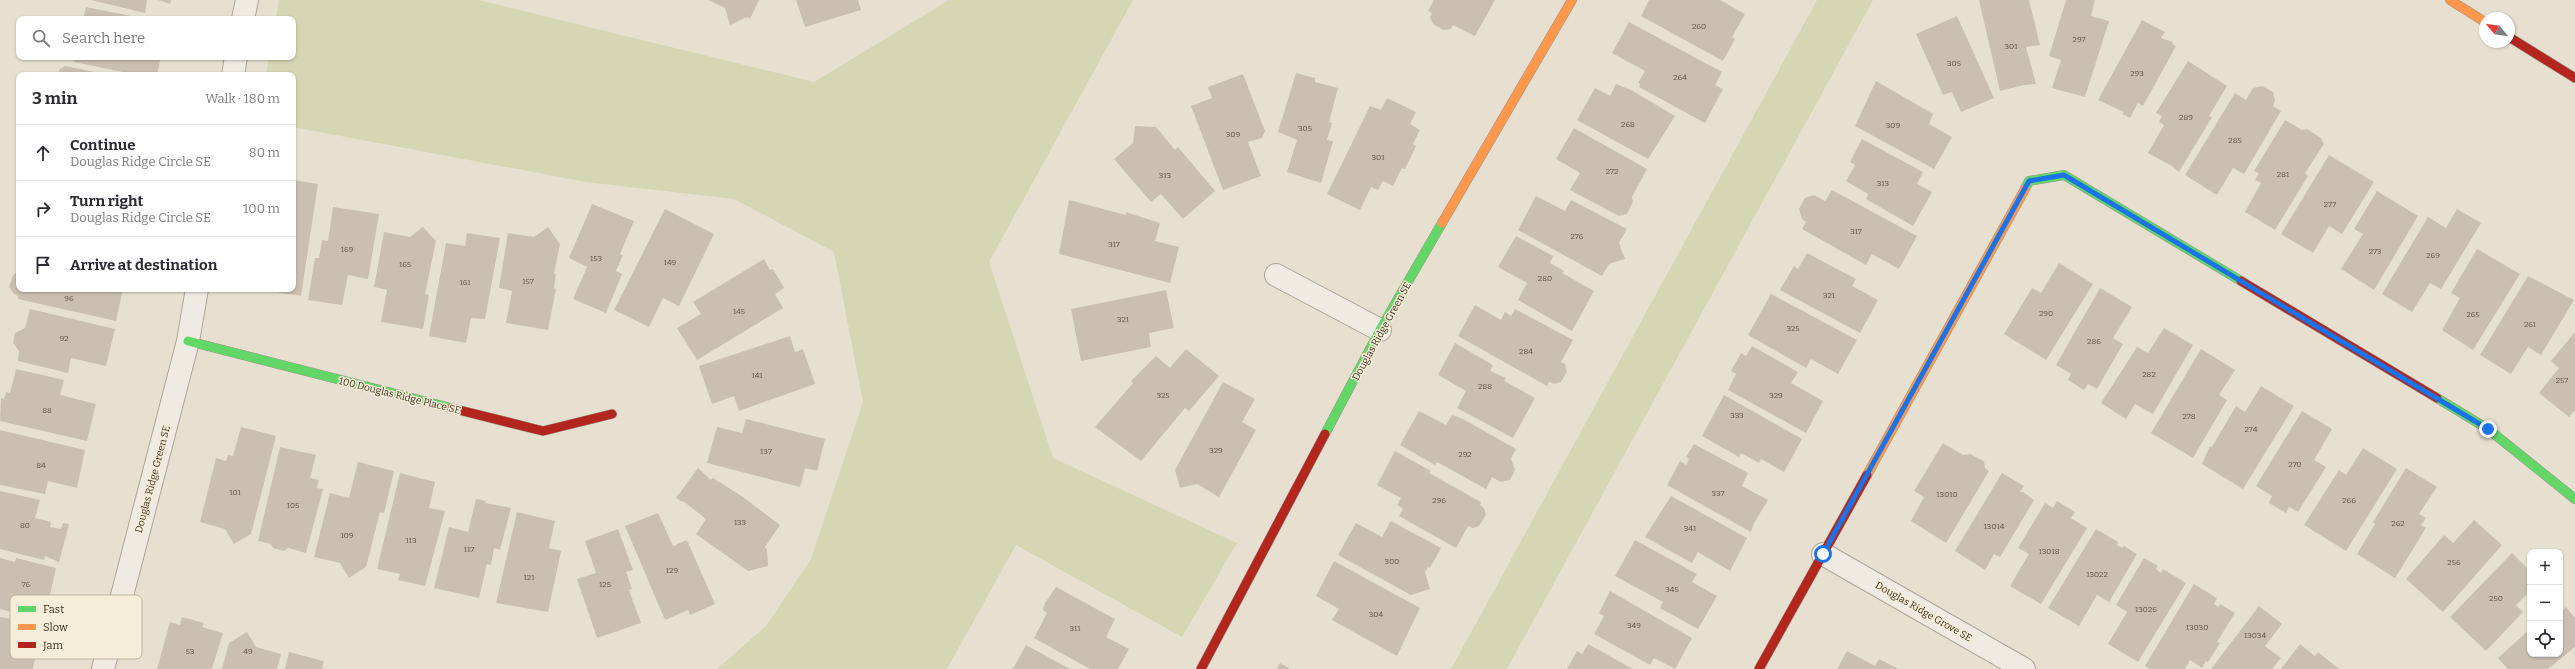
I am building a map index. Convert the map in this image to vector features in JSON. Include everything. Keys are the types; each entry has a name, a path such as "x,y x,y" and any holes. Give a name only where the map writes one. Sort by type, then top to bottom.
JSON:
{"main road":[{"name":"Douglas Ridge Green SE","path":"1201,669 1380,330 1572,0"},
{"path":"2450,0 2479,18"},
{"path":"2515,41 2575,78"},
{"path":"1759,669 2029,181 2064,175 2488,429 2575,499"},
{"name":"100 Douglas Ridge Place SE","path":"188,341 543,431 612,414"}],"street":[{"path":"244,16 247,0"},
{"path":"234,72 236,60"},
{"path":"1276,275 1380,330"},
{"name":"Douglas Ridge Green SE","path":"122,595 188,341 196,292"},
{"name":"Douglas Ridge Grove SE","path":"1823,554 2024,669"},
{"name":"Douglas Ridge Green SE","path":"103,669 106,659"}],"green space":[{"path":"279,0 478,0 814,82 949,0 1133,0 989,262 1053,458 1237,543 1182,637 1016,545 947,669 717,669 766,626 811,559 863,402 834,252 734,199 586,182 296,128 296,72 266,72 268,60 296,60 296,16 276,16"},
{"path":"1817,0 1873,0 1507,669 1451,669"}],"building":[{"path":"91,0 147,0 145,13"},
{"path":"158,0 171,0 170,4"},
{"path":"708,0 759,0 750,19 747,17 730,25 725,8"},
{"path":"796,0 858,0 861,10 805,27"},
{"path":"1434,0 1495,0 1475,36 1453,25 1451,29 1443,30 1433,24 1430,17 1432,13 1428,11"},
{"path":"1649,0 1720,0 1745,14 1732,37 1735,39 1723,61 1641,16"},
{"path":"1979,0 2029,0 2040,45 2026,47 2036,84 2024,85 2000,91"},
{"path":"2066,0 2095,0 2091,16 2109,21 2085,97 2052,88 2061,60 2049,56"},
{"path":"86,7 131,16 84,16"},
{"path":"1957,16 1994,98 1961,112 1952,92 1943,95 1916,34"},
{"path":"2142,20 2165,32 2161,38 2173,42 2172,44 2176,46 2143,106 2138,103 2130,118 2122,114 2124,112 2098,100"},
{"path":"1629,22 1722,72 1715,85 1723,89 1705,123 1639,87 1640,84 1638,83 1645,71 1612,53"},
{"path":"74,60 160,60 158,72 123,72 74,62"},
{"path":"2188,61 2227,86 2209,116 2212,117 2179,172 2172,166 2148,153 2164,125 2159,122 2162,116 2156,113"},
{"path":"65,66 94,72 59,72"},
{"path":"1296,73 1315,78 1315,82 1338,88 1329,122 1332,123 1327,140 1333,141 1321,183 1287,172 1297,140 1278,132"},
{"path":"1243,74 1265,131 1262,138 1248,142 1261,176 1223,190 1191,106 1212,98 1208,87"},
{"path":"1876,81 1933,114 1929,124 1952,137 1934,169 1855,126"},
{"path":"1616,84 1631,90 1675,116 1648,159 1577,120 1595,88 1610,96"},
{"path":"2262,86 2273,92 2275,101 2273,106 2281,111 2244,174 2233,168 2217,195 2185,175 2235,93 2246,100 2253,88"},
{"path":"1387,98 1416,112 1410,124 1420,130 1413,144 1416,146 1405,169 1402,168 1393,186 1383,181 1378,190 1371,187 1360,210 1327,194 1370,106 1381,110"},
{"path":"2285,120 2302,130 2307,129 2321,138 2324,144 2305,173 2308,176 2275,230 2245,212 2261,183 2255,180 2259,173 2254,171"},
{"path":"1135,126 1156,127 1175,150 1178,147 1215,191 1183,219 1161,194 1151,202 1114,159 1133,143"},
{"path":"1574,128 1647,169 1632,197 1633,202 1627,214 1619,216 1570,190 1580,173 1556,159"},
{"path":"1862,139 1923,172 1917,184 1932,192 1913,226 1866,199 1868,194 1846,181 1855,165 1850,162"},
{"path":"2329,155 2374,182 2342,234 2329,226 2313,253 2281,234"},
{"path":"296,180 318,184 301,296 276,292 296,292"},
{"path":"1832,190 1917,236 1899,269 1872,254 1866,265 1802,229 1806,222 1802,219 1799,209 1805,198 1814,195 1825,201"},
{"path":"2377,191 2418,216 2374,290 2341,269 2363,234 2354,229"},
{"path":"1536,196 1565,211 1571,200 1627,229 1619,243 1625,259 1609,264 1602,276 1518,230"},
{"path":"1069,200 1126,215 1126,212 1160,223 1155,241 1179,247 1170,283 1059,254"},
{"path":"592,204 634,221 620,254 623,255 616,271 622,274 606,313 573,299 587,267 569,258"},
{"path":"333,207 379,214 368,279 348,275 342,305 308,300 315,258 319,258 322,240 328,241"},
{"path":"665,209 714,234 679,306 663,298 649,327 614,310"},
{"path":"2457,209 2481,223 2441,289 2430,283 2412,312 2382,294 2428,217 2446,228"},
{"path":"423,227 436,241 425,294 429,295 423,329 381,322 387,290 374,287 384,232 410,237"},
{"path":"548,227 560,244 554,274 556,274 554,288 556,289 548,330 506,323 512,291 499,288 508,233 534,237"},
{"path":"467,233 500,238 485,319 471,318 466,343 429,336 446,243 465,246"},
{"path":"1516,236 1553,256 1550,263 1564,271 1562,273 1594,291 1572,331 1518,300 1527,283 1498,267"},
{"path":"2477,249 2520,274 2473,350 2442,330 2460,298 2451,293"},
{"path":"1807,253 1856,279 1852,286 1878,300 1860,333 1780,290 1794,266 1798,269"},
{"path":"764,259 770,270 773,269 784,288 775,294 783,308 697,360 677,328 701,314 693,302"},
{"path":"2059,263 2093,284 2046,360 2004,334 2032,288 2041,293"},
{"path":"16,273 16,292 122,292 116,321 18,299 18,296 14,294 9,287 13,275"},
{"path":"2528,276 2574,300 2541,355 2528,347 2511,374 2480,355"},
{"path":"2100,288 2132,307 2113,338 2123,344 2097,389 2088,384 2084,390 2068,380 2071,374 2056,365"},
{"path":"1166,290 1174,328 1149,333 1151,347 1081,361 1071,309"},
{"path":"1771,294 1857,340 1838,374 1811,359 1806,368 1748,335"},
{"path":"1475,305 1501,320 1505,312 1511,316 1515,309 1573,340 1561,362 1565,364 1567,372 1561,382 1554,384 1549,382 1547,386 1458,336"},
{"path":"30,309 115,329 106,366 71,358 68,373 18,361 19,351 13,343 15,333 25,328"},
{"path":"2164,328 2193,345 2153,414 2135,404 2126,419 2101,403 2137,347 2148,353"},
{"path":"2575,332 2575,410 2569,417 2539,393 2559,368 2551,361"},
{"path":"790,336 795,352 803,349 815,384 739,411 734,396 712,404 699,366"},
{"path":"1455,343 1493,365 1490,371 1506,378 1504,381 1535,398 1513,438 1457,408 1466,391 1438,375"},
{"path":"1752,346 1798,372 1791,383 1823,401 1806,433 1728,390 1736,374 1731,371 1741,353 1746,356"},
{"path":"1186,349 1219,376 1189,411 1185,408 1141,461 1095,427 1133,383 1131,381 1156,356 1170,368"},
{"path":"2201,349 2235,370 2219,395 2227,400 2193,458 2151,433"},
{"path":"16,369 64,380 60,395 96,404 87,441 0,421 1,398 4,399 6,392 10,393"},
{"path":"1223,382 1255,399 1242,422 1256,430 1219,497 1197,484 1180,488 1175,470"},
{"path":"2261,386 2294,406 2243,489 2202,464 2210,446 2212,447 2236,406 2245,412"},
{"path":"1724,395 1802,439 1784,472 1761,459 1759,463 1741,453 1739,457 1702,436"},
{"path":"1419,411 1446,425 1452,415 1463,419 1516,449 1511,459 1515,470 1510,480 1500,482 1492,477 1486,489 1437,462 1435,465 1400,445"},
{"path":"2302,411 2332,429 2314,460 2326,467 2298,512 2289,507 2286,513 2269,503 2272,496 2256,486"},
{"path":"746,419 825,439 817,471 805,468 800,487 707,463 717,427 742,433"},
{"path":"241,427 276,436 251,534 234,544 225,529 200,522 216,458 226,461 228,455 233,456"},
{"path":"0,430 85,450 77,488 48,481 45,494 0,485"},
{"path":"1943,443 1963,455 1970,454 1984,461 1985,468 1989,471 1946,543 1911,521 1924,497 1914,491"},
{"path":"1694,444 1748,473 1742,486 1768,500 1754,523 1751,532 1667,485 1680,461 1686,465 1689,459 1686,457"},
{"path":"280,447 316,455 310,478 319,480 317,488 323,489 306,553 288,548 284,551 273,548 271,544 258,541"},
{"path":"2363,448 2397,469 2346,551 2304,525 2339,470 2346,475"},
{"path":"1395,451 1431,471 1429,473 1481,502 1480,505 1484,508 1486,515 1479,526 1473,528 1468,526 1456,548 1399,516 1403,509 1397,505 1401,498 1377,485"},
{"path":"358,462 394,471 384,513 380,512 366,567 349,578 340,563 314,557 330,493 349,498"},
{"path":"698,468 711,480 713,478 743,497 780,525 765,547 767,549 768,566 748,571 696,534 706,519 683,501 682,502 676,498"},
{"path":"2406,468 2437,487 2419,514 2426,518 2421,525 2426,528 2395,578 2357,554 2375,524 2373,522"},
{"path":"400,473 435,482 429,508 445,511 425,586 398,580 400,574 377,569"},
{"path":"2002,473 2024,486 2020,492 2023,492 2034,500 2000,557 1994,554 1985,570 1955,551"},
{"path":"0,491 40,500 35,518 51,522 50,527 61,529 63,523 69,524 59,562 45,556 44,560 0,549"},
{"path":"1671,496 1747,538 1730,571 1698,552 1692,563 1645,537"},
{"path":"476,499 486,501 485,503 511,508 500,550 494,548 491,565 487,564 479,598 434,588 449,527 468,532"},
{"path":"2057,501 2075,512 2071,518 2087,528 2041,604 2010,586 2029,554 2018,548 2045,503 2053,508"},
{"path":"517,512 555,521 549,548 561,551 548,612 496,603"},
{"path":"658,513 673,546 687,540 715,604 690,615 688,610 665,620 625,526"},
{"path":"2474,520 2502,545 2443,612 2406,579 2444,535 2453,543"},
{"path":"1391,521 1441,548 1430,568 1428,567 1425,572 1430,589 1411,595 1338,555 1356,523 1382,537"},
{"path":"618,529 633,570 626,572 632,589 629,590 641,623 597,638 577,579 596,573 585,541"},
{"path":"2096,529 2118,542 2117,545 2122,548 2124,546 2137,554 2109,602 2097,595 2079,626 2048,608"},
{"path":"1635,540 1697,574 1692,582 1717,596 1698,629 1660,608 1663,602 1615,576"},
{"path":"2512,553 2527,568 2527,594 2516,605 2523,612 2486,651 2450,617"},
{"path":"0,558 15,562 16,558 56,568 50,595 10,595 10,612 0,609"},
{"path":"2144,558 2158,566 2156,569 2161,573 2163,569 2186,583 2138,662 2108,644 2127,612 2116,605"},
{"path":"1334,561 1420,608 1397,656 1332,620 1339,609 1316,596"},
{"path":"2194,584 2217,598 2214,604 2219,607 2220,604 2235,613 2217,642 2220,643 2208,662 2206,661 2202,668 2190,660 2185,669 2150,669 2145,666"},
{"path":"1056,587 1115,619 1106,637 1129,649 1118,669 1090,669 1034,638 1047,613 1043,610 1045,603"},
{"path":"1610,591 1692,638 1675,669 1654,658 1650,665 1594,634 1604,616 1599,613"},
{"path":"2259,606 2282,624 2265,646 2281,658 2272,669 2211,669"},
{"path":"2566,607 2575,618 2575,647 2563,657 2563,621 2563,610"},
{"path":"0,617 10,619 10,659 35,659 33,669 0,669"},
{"path":"182,617 204,623 202,627 223,633 212,669 157,669 170,622 180,625"},
{"path":"247,632 256,647 281,654 277,669 222,669 229,643"},
{"path":"2527,632 2527,657 2563,657 2548,669 2508,669 2498,658"},
{"path":"1588,644 1633,669 1567,669 1577,651 1582,654"},
{"path":"2300,644 2315,656 2318,652 2339,669 2281,669"},
{"path":"1026,645 1070,669 1010,669 1014,667"},
{"path":"1847,651 1875,666 1879,659 1899,669 1837,669"},
{"path":"289,652 324,661 322,668 325,669 285,669"},
{"path":"1280,663 1290,669 1277,669"}],"traffic: fast":[{"path":"2025,189 2029,181 2064,175 2241,281"},
{"path":"1325,434 1380,330 1442,223"},
{"path":"188,341 451,408"},
{"path":"2437,398 2488,429 2575,499"}],"traffic: slow":[{"path":"1442,223 1572,0"},
{"path":"2450,0 2479,18"},
{"path":"1867,475 2025,189"}],"traffic: jam":[{"path":"2515,41 2575,78"},
{"path":"2241,281 2437,398"},
{"path":"451,408 543,431 612,414"},
{"path":"1201,669 1325,434"},
{"path":"1759,669 1867,475"}],"route":[{"path":"1823,554 2029,181 2064,175 2488,429"}]}
